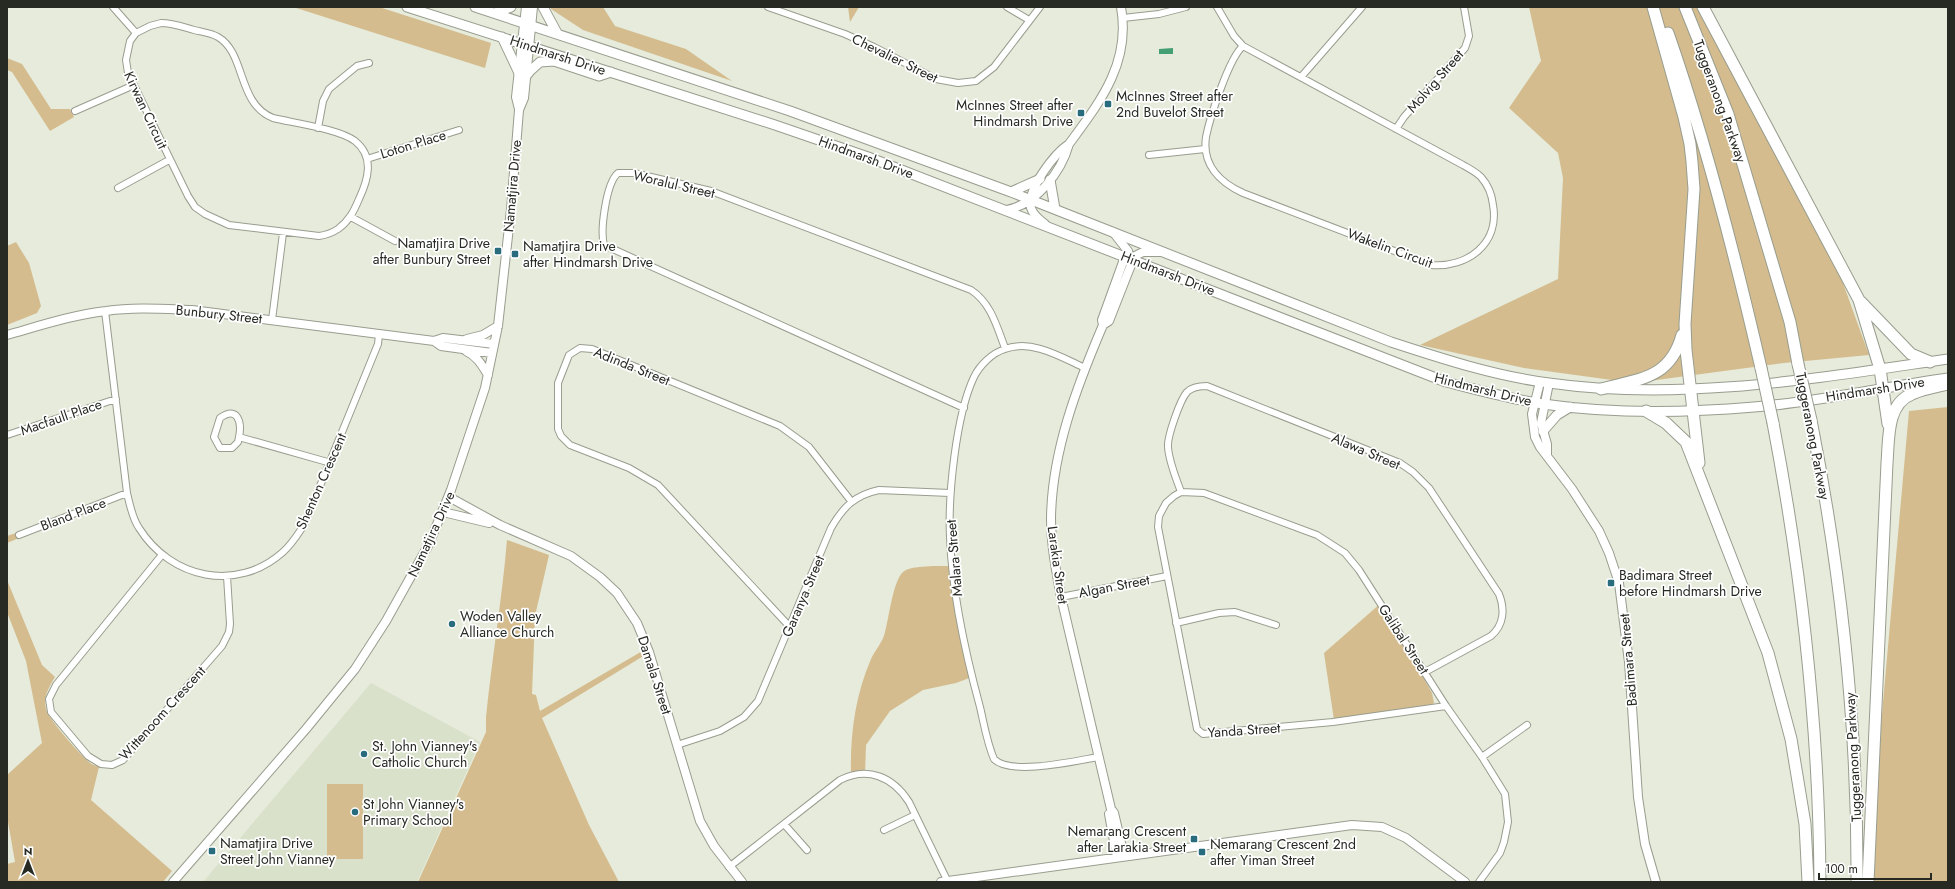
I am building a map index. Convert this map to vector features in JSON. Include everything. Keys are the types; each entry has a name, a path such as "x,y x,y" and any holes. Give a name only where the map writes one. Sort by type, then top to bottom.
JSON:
{"highway":[{"path":"1653,7 1684,117 1692,162 1694,189 1685,324 1690,389 1702,482"},
{"name":"Tuggeranong Parkway","path":"1659,7 1694,108 1740,281 1773,423 1796,556 1805,624 1817,771 1820,882"},
{"name":"Tuggeranong Parkway","path":"1685,7 1728,114 1790,322 1811,420 1832,538 1843,628 1854,761 1857,882"},
{"path":"1703,7 1859,300 1880,369 1884,387 1890,438"},
{"path":"1859,300 1911,354 1930,362"},
{"path":"1601,389 1656,373 1666,366 1676,353 1685,324"},
{"path":"1868,882 1890,438 1896,407 1904,398 1912,394 1948,384"},
{"path":"1646,412 1666,423 1686,442 1722,538 1768,653 1791,739 1805,824 1808,882"}],"main road":[{"name":"Hindmarsh Drive","path":"407,7 611,72 868,157 1046,224 1446,382 1539,403 1570,407 1646,412 1693,412 1786,403 1948,378"},
{"name":"Hindmarsh Drive","path":"475,7 790,111 1031,199 1391,342 1452,361 1540,382 1601,389 1690,389 1752,386 1948,359"},
{"path":"495,13 510,7"},
{"path":"543,7 557,33"},
{"path":"502,37 522,75 540,62 554,61 598,76 611,72"},
{"path":"1011,192 1040,179"},
{"path":"1050,180 1055,209"},
{"path":"1543,431 1557,415 1570,407"}],"street":[{"path":"113,7 136,33 150,26 172,23 218,37 231,50 252,100 259,109 273,118 318,128 343,135 354,140 362,148 367,159"},
{"name":"Namatjira Drive","path":"526,7 528,24"},
{"name":"Namatjira Drive","path":"173,882 355,669 407,585 429,544 443,512 485,388 498,326 511,209 519,110 524,98 522,75 528,24 533,7"},
{"name":"Chevalier Street","path":"768,7 845,34 874,47 936,79 958,83 976,81 983,78 994,67 1040,7"},
{"path":"1007,7 1029,20"},
{"path":"1007,210 1017,208 1031,199 1050,180 1066,156 1069,144 1109,85 1118,64 1120,51 1123,18 1121,7"},
{"path":"1123,18 1159,14 1186,7"},
{"name":"Wakelin Circuit","path":"1217,7 1234,36 1243,46 1475,172 1483,180 1490,192 1494,215 1491,231 1483,246 1464,261 1447,265 1426,264 1243,193 1225,184 1215,174 1208,161 1205,149 1208,128 1215,106 1234,57 1243,46"},
{"path":"1301,77 1362,7"},
{"name":"Molvig Street","path":"1396,129 1404,117 1465,48 1469,36 1464,7"},
{"name":"Kirwan Circuit","path":"136,33 128,47 126,60 128,73 188,196 195,207 205,214 229,225 283,233 319,236 330,234 351,217 366,183 367,159"},
{"path":"318,128 323,101 329,89 357,66 369,63"},
{"path":"75,111 134,85"},
{"name":"Loton Place","path":"367,159 459,130"},
{"path":"1046,224 1038,218 1031,208 1033,188 1060,150 1069,144"},
{"path":"1149,155 1205,149"},
{"path":"118,188 170,160"},
{"name":"Woralul Street","path":"964,408 604,245 602,228 610,185 614,176 622,172 634,173 711,191 971,290 984,301 990,311 1005,348"},
{"path":"351,217 395,242"},
{"path":"1113,232 1128,252 1129,258 1143,252 1164,252"},
{"path":"272,320 283,233"},
{"name":"Larakia Street","path":"1120,856 1109,814 1111,809 1061,597 1052,543 1051,518 1059,451 1085,368 1104,325 1102,320 1110,309 1123,262 1129,258"},
{"name":"Bunbury Street","path":"7,335 56,321 105,311 152,308 192,310 434,341 441,346 460,345 493,349"},
{"name":"Shenton Crescent","path":"105,311 127,493 138,526 162,556 180,566 199,573 227,576 262,566 277,557 290,545 304,525 331,463 378,344 379,334"},
{"path":"488,375 479,361 460,345 483,335 498,326"},
{"name":"Malara Street","path":"1085,368 1037,347 1023,346 1005,348 988,358 980,367 974,377 964,408 950,493 951,566 962,632 972,677 994,759 1007,767 1024,768 1098,757"},
{"name":"Adinda Street","path":"790,627 658,485 629,468 570,445 565,441 558,429 558,383 569,355 580,348 592,349 780,426 809,447 851,501"},
{"name":"Badimara Street","path":"1540,382 1539,403 1541,423 1547,444 1547,455"},
{"name":"Badimara Street","path":"1549,383 1532,414 1535,437 1540,447 1599,531 1609,553 1619,583 1629,662 1638,797 1644,844 1656,882"},
{"name":"Alawa Street","path":"1181,492 1169,455 1168,440 1184,396 1190,390 1202,386 1207,386 1400,463 1413,472 1429,488 1499,594 1502,603 1503,616 1497,631 1491,636 1425,672"},
{"name":"Macfaull Place","path":"7,435 116,399"},
{"path":"227,414 236,416 239,419 242,426 239,437 238,442 232,448 224,449 217,445 214,437 220,418 227,414"},
{"path":"239,437 331,463"},
{"name":"Garanya Street","path":"677,745 720,731 744,717 758,701 831,528 844,508 851,501 864,494 879,490 950,493"},
{"name":"Yanda Street","path":"1181,492 1166,503 1159,516 1158,527 1197,729 1203,734 1333,722 1446,706"},
{"name":"Galibal Street","path":"1181,492 1204,493 1318,535 1345,552 1359,570 1446,706 1482,757 1505,794 1508,822 1504,842 1500,853 1479,882"},
{"name":"Bland Place","path":"19,535 127,493"},
{"name":"Damala Street","path":"449,497 500,525 566,554 585,566 617,593 628,607 637,623 649,652 700,821 714,846 742,882"},
{"name":"Damala Street","path":"443,512 500,525"},
{"name":"Wittenoom Crescent","path":"162,556 56,684 49,699 51,712 88,756 101,764 112,765 123,760 222,646 229,632 230,624 227,576"},
{"name":"Algan Street","path":"1061,597 1167,576"},
{"path":"1176,623 1219,613 1235,612 1276,625"},
{"path":"1482,757 1527,725"},
{"path":"729,867 840,780 851,775 878,776 890,781 901,790 915,815 944,881 1352,825 1382,827 1406,838 1465,882"},
{"path":"884,830 915,815"},
{"path":"784,824 807,850"}],"shaded area":[{"path":"293,7 379,7 491,43 485,68"},
{"path":"551,7 603,7 615,26 686,49 732,81 583,30 551,9"},
{"path":"848,7 859,7 850,22"},
{"path":"1529,7 1700,7 1831,250 1869,355 1784,363 1634,383 1524,368 1420,345 1558,279 1563,178 1558,153 1509,108 1541,61"},
{"path":"1173,48 1173,54 1159,54 1159,49"},
{"path":"7,58 22,64 51,109 70,109 74,117 50,131 12,72 7,70"},
{"path":"16,242 29,263 41,306 37,313 7,325 7,246"},
{"path":"1948,407 1948,882 1867,882 1909,411"},
{"path":"16,533 19,538 7,543 7,536"},
{"path":"507,540 549,555 535,616 532,694 536,695 540,711 644,650 645,655 542,718 589,825 619,882 418,882 486,732 488,695"},
{"path":"933,566 951,566 972,677 956,683 923,690 890,711 866,745 865,774 851,775 851,745 857,701 871,659 884,636 897,583 903,572 906,570"},
{"path":"7,580 42,665 55,677 45,700 48,714 78,751 90,763 99,767 91,800 172,871 163,882 7,882 7,864 15,862 7,816 7,775 42,743 26,661 7,612"},
{"path":"1381,603 1432,693 1434,703 1428,707 1334,720 1324,653"},
{"name":"St John Vianney's Primary School","path":"371,683 480,742 417,882 203,882"},
{"path":"327,784 363,784 363,859 327,859"}],"place":[{"name":"McInnes Street after 2nd Buvelot Street","path":"1108,104"},
{"name":"McInnes Street after Hindmarsh Drive","path":"1081,113"},
{"name":"Namatjira Drive after Bunbury Street","path":"498,251"},
{"name":"Namatjira Drive after Hindmarsh Drive","path":"515,254"},
{"name":"Badimara Street before Hindmarsh Drive","path":"1611,583"},
{"name":"Woden Valley Alliance Church","path":"452,624"},
{"name":"St. John Vianney's Catholic Church","path":"364,754"},
{"name":"St John Vianney's Primary School","path":"355,812"},
{"name":"Nemarang Crescent after Larakia Street","path":"1194,839"},
{"name":"Namatjira Drive Street John Vianney","path":"212,851"},
{"name":"Nemarang Crescent 2nd after Yiman Street","path":"1202,852"}]}
